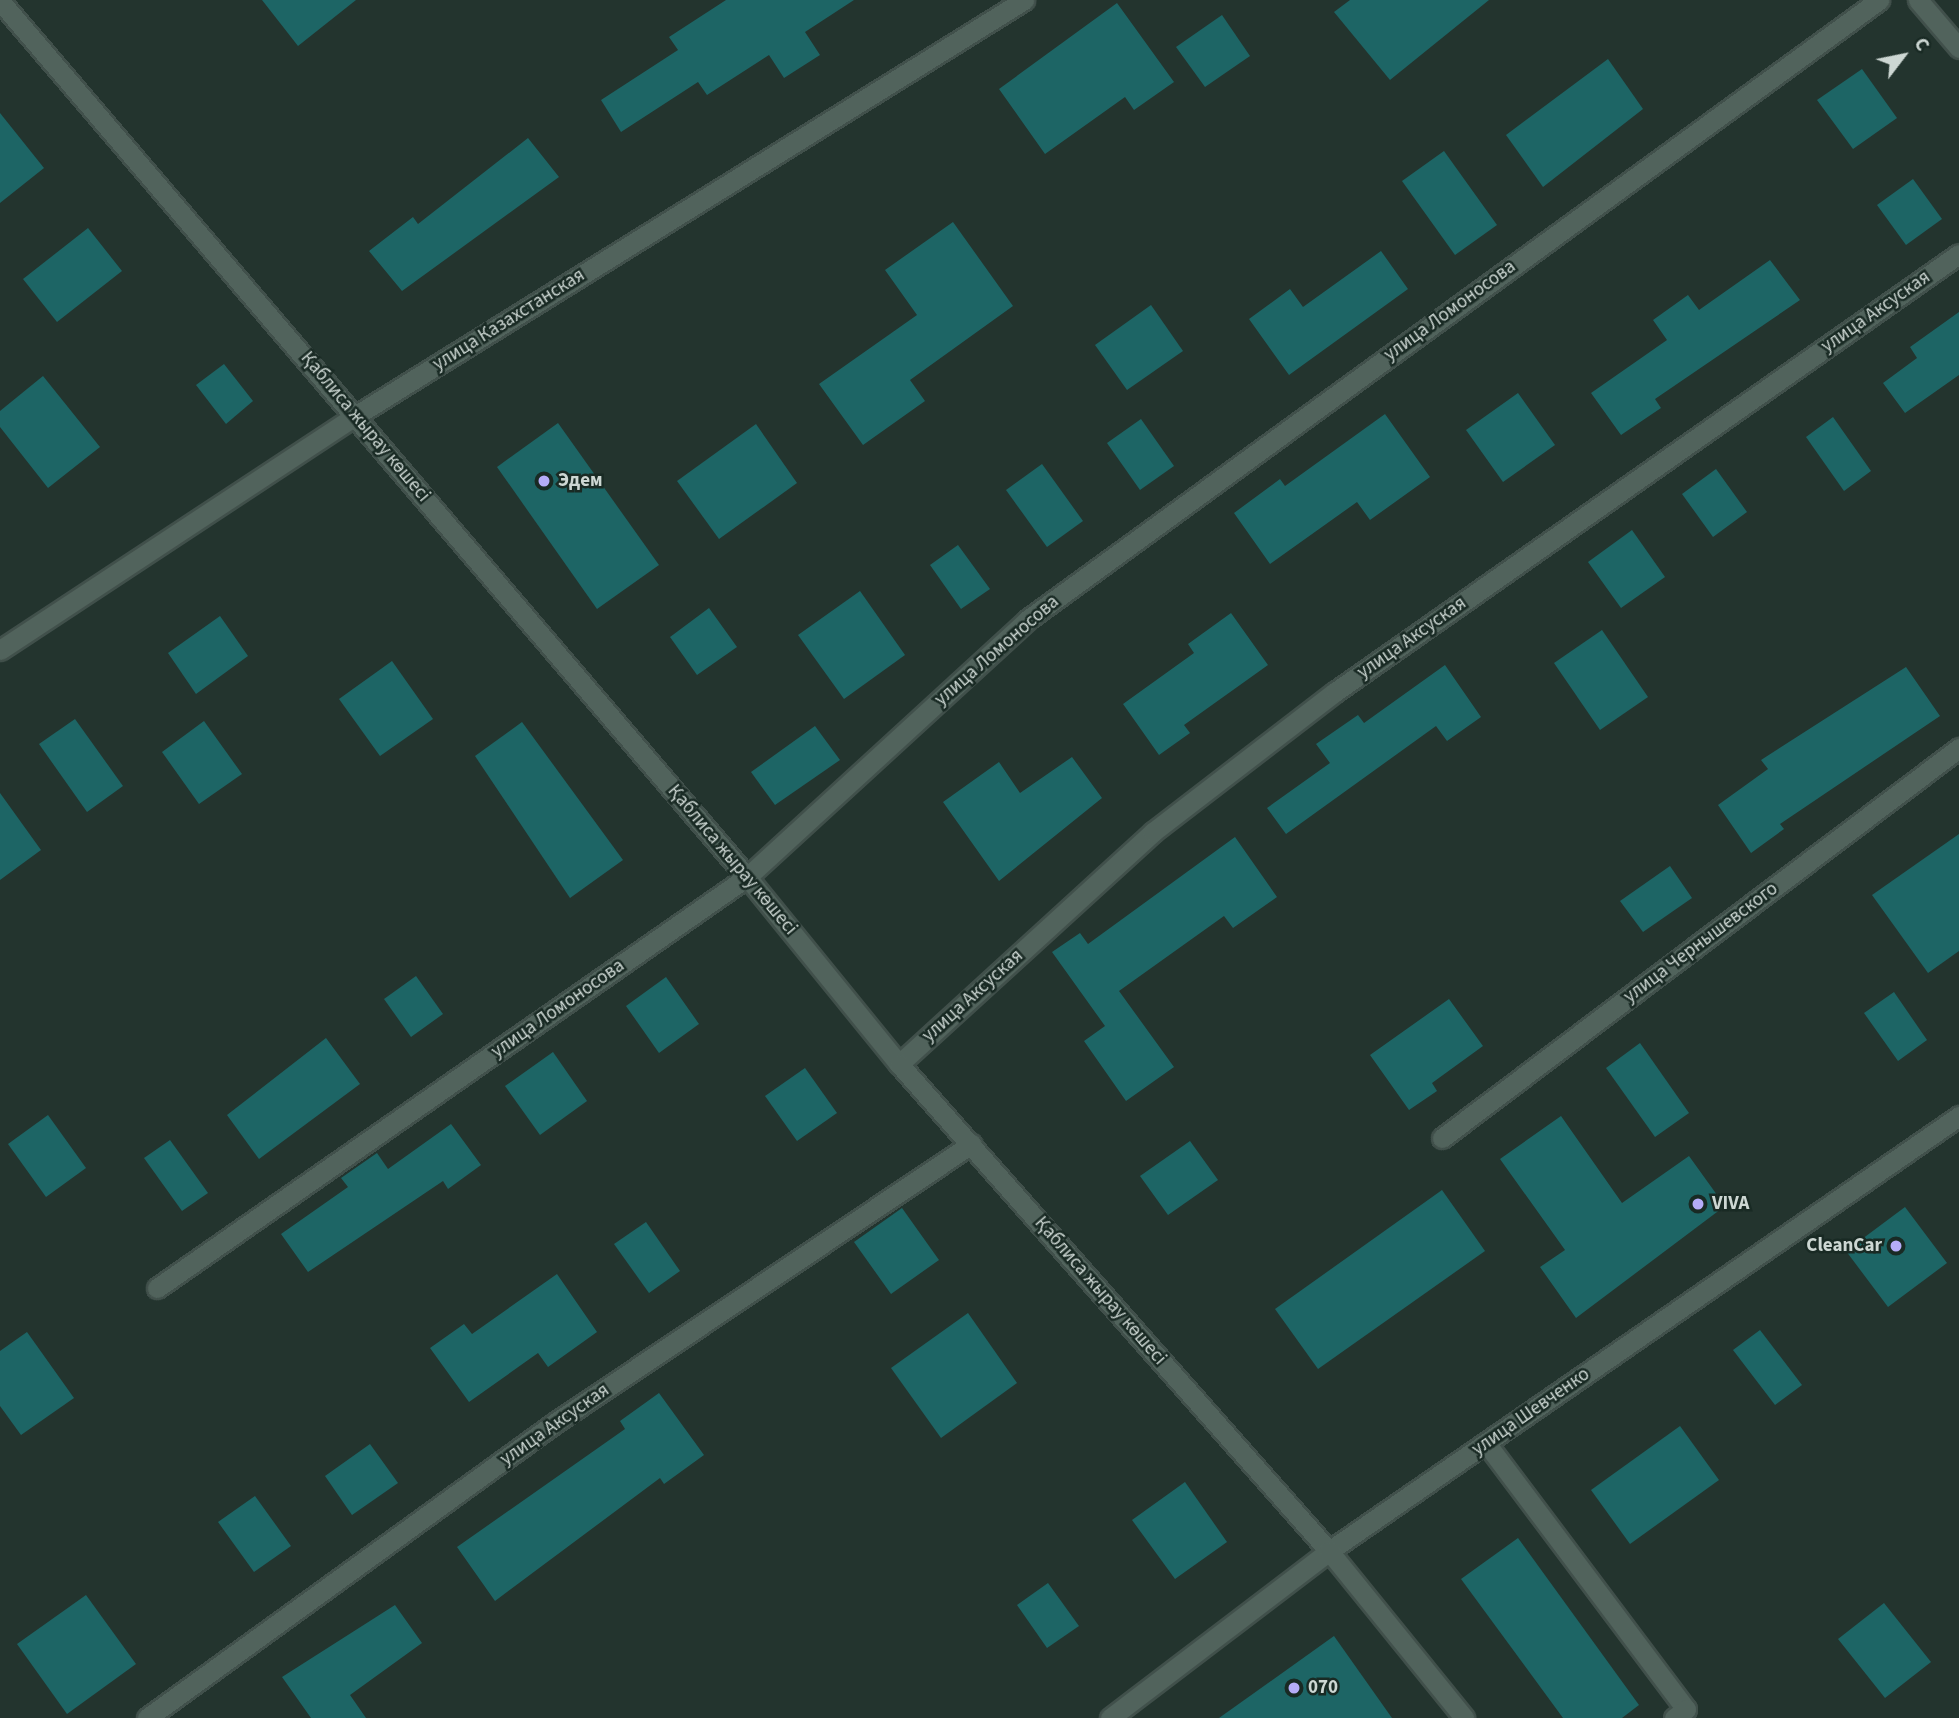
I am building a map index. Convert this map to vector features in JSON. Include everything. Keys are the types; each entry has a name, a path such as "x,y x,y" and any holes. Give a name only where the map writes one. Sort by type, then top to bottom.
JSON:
{"street":[{"name":"улица Казахстанская","path":"0,650 355,416 1024,0"},
{"name":"улица Ломоносова","path":"157,1287 747,877 1027,620 1880,0"},
{"path":"1918,0 1959,48"},
{"name":"Қаблиса жырау көшесі","path":"0,1 747,877 899,1064 1329,1551 1464,1718"},
{"name":"улица Аксуская","path":"899,1064 1153,832 1335,692 1959,254"},
{"name":"улица Чернышевского","path":"1442,1138 1959,748"},
{"name":"улица Шевченко","path":"1110,1718 1329,1551 1959,1116"},
{"name":"улица Аксуская","path":"147,1718 556,1422 971,1144"},
{"path":"1486,1443 1686,1709 1674,1718"}],"building":[{"path":"262,0 356,0 298,46"},
{"path":"726,0 854,0 805,32 820,55 784,78 769,55 707,95 698,82 621,132 601,100 678,50 669,37"},
{"path":"1350,0 1489,0 1390,80 1334,12"},
{"path":"1117,3 1174,82 1134,110 1125,97 1045,154 999,89"},
{"path":"1222,15 1250,56 1205,87 1176,47"},
{"path":"1608,59 1643,109 1543,187 1506,135"},
{"path":"1862,69 1897,118 1853,149 1817,100"},
{"path":"0,113 44,168 0,203"},
{"path":"528,138 559,177 402,291 369,251 413,217 418,224"},
{"path":"1444,151 1497,225 1455,255 1402,181"},
{"path":"1913,179 1942,219 1906,245 1877,205"},
{"path":"953,222 1013,306 910,380 925,401 863,445 819,384 917,315 885,270"},
{"path":"88,228 122,271 57,322 23,279"},
{"path":"1381,251 1408,289 1289,375 1249,319 1290,289 1303,307"},
{"path":"1770,260 1800,300 1655,399 1661,408 1621,435 1591,393 1667,340 1653,320 1688,295 1699,310"},
{"path":"1151,305 1183,351 1127,390 1095,345"},
{"path":"1959,312 1959,375 1905,413 1883,383 1917,358 1910,347"},
{"path":"224,364 253,401 226,424 196,385"},
{"path":"43,376 100,447 48,488 0,427 0,411"},
{"path":"1518,393 1555,445 1503,482 1466,430"},
{"path":"1385,414 1430,477 1370,520 1357,502 1270,564 1234,513 1280,479 1285,486"},
{"path":"1833,417 1871,471 1844,491 1806,437"},
{"path":"1141,419 1174,466 1140,490 1107,443"},
{"path":"558,423 659,565 597,609 497,467"},
{"path":"756,424 797,483 719,539 677,481"},
{"path":"1042,464 1083,521 1047,547 1006,490"},
{"path":"1716,469 1747,512 1713,537 1682,494"},
{"path":"1632,530 1665,577 1621,608 1588,562"},
{"path":"958,545 990,589 961,609 930,565"},
{"path":"860,591 905,655 844,699 798,635"},
{"path":"709,608 737,647 697,675 670,637"},
{"path":"1231,613 1268,665 1184,725 1190,733 1159,755 1123,704 1194,653 1188,644"},
{"path":"220,616 248,656 196,694 168,653"},
{"path":"1602,630 1648,697 1600,730 1554,663"},
{"path":"392,661 433,719 380,756 339,699"},
{"path":"1445,665 1481,717 1447,741 1436,726 1286,834 1267,808 1330,763 1316,744 1358,715 1364,723"},
{"path":"1906,667 1940,716 1780,824 1784,829 1751,853 1718,805 1768,769 1761,760"},
{"path":"75,719 123,786 87,812 39,744"},
{"path":"204,721 242,774 199,804 162,752"},
{"path":"522,722 623,860 570,898 475,756"},
{"path":"815,726 840,760 775,805 751,772"},
{"path":"1072,757 1102,798 999,881 943,802 999,762 1020,793"},
{"path":"0,793 41,850 0,880"},
{"path":"1959,834 1959,951 1928,973 1872,895"},
{"path":"1235,837 1277,897 1233,928 1224,916 1119,991 1174,1067 1126,1101 1084,1041 1105,1026 1052,952 1080,933 1088,944"},
{"path":"1670,866 1692,898 1643,932 1620,901"},
{"path":"416,976 443,1014 411,1037 384,999"},
{"path":"666,977 699,1024 659,1053 626,1006"},
{"path":"1894,992 1927,1040 1898,1061 1864,1013"},
{"path":"1449,999 1483,1046 1432,1083 1437,1091 1409,1110 1370,1055"},
{"path":"326,1038 360,1084 259,1159 227,1115"},
{"path":"1640,1043 1689,1113 1655,1137 1606,1068"},
{"path":"553,1052 587,1101 540,1135 505,1086"},
{"path":"805,1068 837,1113 797,1141 765,1096"},
{"path":"48,1115 86,1168 46,1197 8,1144"},
{"path":"1561,1116 1622,1203 1689,1156 1725,1206 1576,1318 1540,1267 1565,1250 1500,1159"},
{"path":"451,1124 481,1165 448,1189 443,1181 308,1272 281,1234 348,1187 341,1178 377,1153 388,1169"},
{"path":"170,1140 208,1193 182,1211 144,1158"},
{"path":"1190,1141 1218,1180 1168,1215 1140,1176"},
{"path":"1442,1190 1485,1251 1318,1369 1275,1309"},
{"path":"1905,1207 1947,1263 1888,1307 1846,1251"},
{"path":"902,1208 939,1260 891,1294 854,1242"},
{"path":"646,1222 680,1271 649,1293 614,1244"},
{"path":"557,1274 597,1332 548,1367 538,1353 469,1402 430,1348 464,1324 472,1334"},
{"path":"968,1313 1017,1383 941,1438 891,1368"},
{"path":"1760,1330 1802,1385 1775,1405 1733,1350"},
{"path":"27,1332 74,1398 21,1435 0,1406 0,1351"},
{"path":"659,1393 704,1455 664,1484 660,1478 495,1601 457,1547 625,1429 620,1421"},
{"path":"1680,1426 1719,1480 1630,1544 1591,1490"},
{"path":"370,1444 398,1483 352,1515 325,1476"},
{"path":"1185,1482 1227,1542 1175,1579 1132,1520"},
{"path":"255,1496 291,1546 254,1572 218,1522"},
{"path":"1518,1538 1639,1705 1622,1718 1563,1718 1461,1579"},
{"path":"1048,1583 1079,1626 1047,1648 1017,1605"},
{"path":"86,1595 136,1664 67,1714 17,1644"},
{"path":"1884,1603 1931,1662 1885,1698 1838,1639"},
{"path":"395,1605 422,1643 350,1695 366,1718 311,1718 282,1677"},
{"path":"1334,1636 1392,1718 1219,1718"}],"place":[{"name":"Эдем","path":"544,481"},
{"name":"VIVA","path":"1698,1204"},
{"name":"CleanCar","path":"1896,1246"},
{"name":"070","path":"1294,1688"}]}
